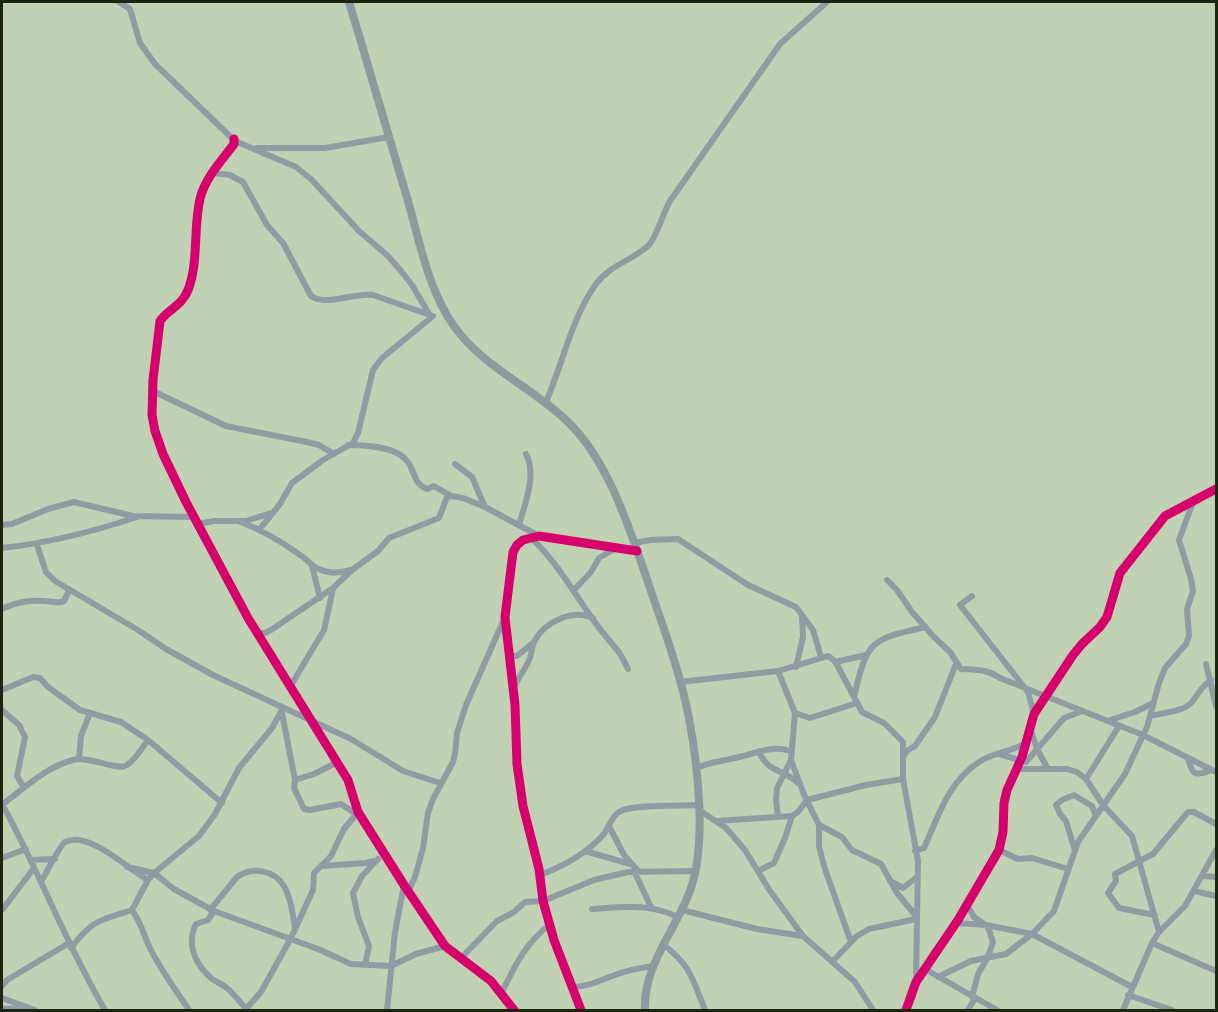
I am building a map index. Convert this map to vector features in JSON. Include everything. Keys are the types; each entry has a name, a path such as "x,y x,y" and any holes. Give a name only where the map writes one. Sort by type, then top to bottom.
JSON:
{"main road":[{"path":"349,2 420,246 443,308 458,332 476,352 546,402 567,421 592,452 612,487 635,547 680,682 689,718 696,768 698,808 696,871 689,895 653,966 647,989 645,1011"}],"street":[{"path":"119,2 130,9 140,43 155,64 235,141 296,167 311,179 365,238 388,256 412,285 431,315"},
{"path":"546,402 580,311 597,282 615,265 647,247 654,239 670,201 780,44 827,2"},
{"path":"253,148 325,148 389,137"},
{"path":"235,141 213,173 200,200 188,291 182,301 160,321 153,391 152,415 155,431 172,476 257,633 348,780 357,813 445,946 491,981 514,1011"},
{"path":"213,173 230,175 243,182 267,225 283,243 311,296 317,300 363,293 431,315"},
{"path":"259,530 280,504 292,483 353,442 358,433 373,370 382,358 431,315 443,308"},
{"path":"153,391 226,426 320,445 334,454"},
{"path":"348,446 360,445 390,450 406,460 415,480 422,487 426,489 434,486 451,496 485,507 539,536"},
{"path":"519,525 531,472 526,454"},
{"path":"456,464 472,477 485,507"},
{"path":"906,1011 916,982 956,923 999,850 1007,790 1020,761 1034,714 1082,644 1107,617 1120,573 1165,516 1216,489"},
{"path":"262,640 266,633 333,588 352,570 378,551 389,538 439,518 447,497 451,496"},
{"path":"2,525 12,524 48,509 74,502 118,513 194,517"},
{"path":"938,977 971,961 1006,954 1032,934 1054,911 1075,851 1125,774 1143,735 1165,668 1186,644 1189,636 1187,609 1193,591 1186,558 1179,540 1193,502"},
{"path":"198,524 214,521 246,521 271,513"},
{"path":"2,548 37,544 90,532 143,515"},
{"path":"238,521 259,530 302,555 312,566 320,598"},
{"path":"581,1011 549,925 540,875 523,806 517,764 513,687 505,617 513,552 517,545 530,537 539,536 616,548 635,547 651,540 678,539 748,585 796,607 813,630 821,657"},
{"path":"530,537 550,558 603,634 618,648 628,669"},
{"path":"37,544 46,572 69,590 103,608 175,654 283,710 309,719 351,739 403,771 440,783"},
{"path":"574,590 591,572 599,558 616,548"},
{"path":"312,566 329,572 341,573 352,570"},
{"path":"887,580 912,612 950,652 961,669 991,672 1000,678 1082,712 1143,735 1214,771"},
{"path":"290,687 324,630 333,588"},
{"path":"2,609 18,601 60,603 64,601 69,590"},
{"path":"972,596 960,605 1025,688 1034,714"},
{"path":"508,656 517,656 542,632 563,617 585,615 594,620"},
{"path":"796,667 803,637 802,616"},
{"path":"408,892 423,848 430,806 455,754 457,733 473,686 505,617"},
{"path":"855,700 860,670 873,644 884,638 926,627"},
{"path":"257,633 266,633"},
{"path":"513,687 530,657 534,642"},
{"path":"836,662 866,656"},
{"path":"680,682 778,670 796,667 821,657 832,658 862,712 884,723 903,742 903,779 918,861 916,982"},
{"path":"903,758 908,750 915,746 935,717 957,664"},
{"path":"1206,664 1216,706"},
{"path":"778,670 795,713 791,760 819,825 819,847 825,869 851,942"},
{"path":"2,690 37,676 69,703 90,713 121,722 148,740 222,803"},
{"path":"1150,716 1190,704 1199,690 1211,680"},
{"path":"795,713 810,718 855,700"},
{"path":"1107,721 1135,712 1153,703"},
{"path":"2,710 19,725 25,737 17,776 24,788"},
{"path":"283,710 295,780 294,788 304,808 310,810 341,804 357,813"},
{"path":"2,986 7,980 70,945 97,920 132,910 154,873 199,836 222,803 239,768 272,728 283,710"},
{"path":"998,754 1026,762 1064,718 1082,712"},
{"path":"79,759 81,736 90,713"},
{"path":"1086,779 1119,726"},
{"path":"1031,729 1037,749 1048,768"},
{"path":"105,1011 70,945 26,849 2,804 57,766 79,759 87,758 122,768 129,765 148,740"},
{"path":"696,768 759,751 781,748 792,740"},
{"path":"915,851 924,848 946,798 957,782 979,762 1026,743"},
{"path":"781,748 791,751"},
{"path":"759,751 766,764 789,776 801,786"},
{"path":"1188,758 1195,774 1214,771"},
{"path":"778,817 777,788 791,760"},
{"path":"295,780 314,774 338,762"},
{"path":"1016,770 1048,768 1077,772 1086,779 1103,806 1132,836 1159,932"},
{"path":"716,821 792,816 807,800 866,785 903,779"},
{"path":"1075,851 1066,821 1056,805 1074,795 1092,806 1096,816"},
{"path":"540,875 558,868 585,851 604,834 615,815 620,811 640,807 698,808 726,828 745,850 770,891 803,936 855,982 873,1011"},
{"path":"1155,915 1119,908 1108,893 1116,881 1115,873 1153,854 1188,812 1194,812 1216,824"},
{"path":"295,930 283,884 264,871 254,870 237,877 212,910 208,920 196,924 191,939 192,951 195,959 211,978 227,988 246,1010 261,992 295,930 313,890 314,873 331,856 344,829 357,813"},
{"path":"758,871 771,865 775,860 792,816"},
{"path":"819,825 842,837 852,850 879,862 905,904 916,917"},
{"path":"609,826 636,871 651,907"},
{"path":"41,882 60,847 65,842 80,840 94,844 148,880"},
{"path":"2,858 26,849"},
{"path":"999,850 1018,859 1032,858 1068,869"},
{"path":"1122,1011 1152,943 1159,932 1185,906 1216,850"},
{"path":"585,851 630,864"},
{"path":"365,965 369,946 358,917 353,893 362,876 385,854"},
{"path":"31,860 55,859"},
{"path":"321,866 366,864 378,859"},
{"path":"1208,867 1216,860"},
{"path":"127,867 154,873 174,889 212,910 291,938 351,964 391,966 416,954 445,946"},
{"path":"2,910 34,868"},
{"path":"461,958 501,918 514,912 525,902 543,901 594,880 636,871 696,871"},
{"path":"1203,876 1216,877"},
{"path":"888,878 903,888 917,877"},
{"path":"387,1011 395,932 404,885"},
{"path":"1194,891 1216,896"},
{"path":"967,905 974,917 990,930 993,942 988,957 978,974 974,997 968,1011"},
{"path":"592,909 651,907 803,936"},
{"path":"132,910 140,921 148,944 166,976 189,1011"},
{"path":"832,962 856,936 869,929 916,917"},
{"path":"956,923 986,925 1032,934 1132,987"},
{"path":"501,994 525,949 533,938 549,925"},
{"path":"1152,943 1216,971"},
{"path":"664,945 683,960 688,968 705,1011"},
{"path":"572,987 588,986 613,975 653,966"},
{"path":"925,969 998,1011"},
{"path":"1128,994 1172,1011"},
{"path":"2,998 35,1011"},
{"path":"2,1010 25,1008"}],"cycle path":[{"path":"234,139 234,144 202,191 198,210 194,268 188,290 182,300 160,321 153,380 152,415 155,431 163,454 186,502 248,618 348,780 358,812 445,946 491,981 514,1010"},
{"path":"906,1010 916,982 958,920 999,850 1007,790 1022,757 1034,714 1073,655 1107,617 1120,573 1165,516 1216,489"},
{"path":"581,1010 554,940 543,901 539,869 523,806 517,764 515,705 505,617 513,552 523,540 539,536 637,551"}]}
